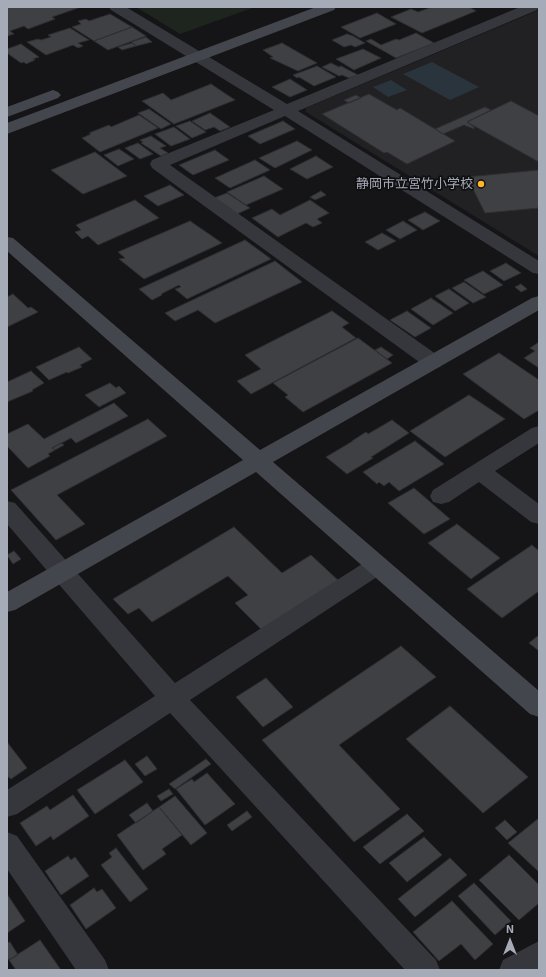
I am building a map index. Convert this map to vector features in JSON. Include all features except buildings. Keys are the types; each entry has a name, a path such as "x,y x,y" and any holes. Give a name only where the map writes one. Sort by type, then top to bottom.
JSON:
{"street":[{"path":"116,7 181,48"},
{"path":"246,23 290,7"},
{"path":"7,129 197,49 329,7"},
{"path":"498,7 514,14"},
{"path":"433,362 158,164 532,7"},
{"path":"167,53 181,48 197,49 287,111 539,269"},
{"path":"7,112 65,91"},
{"path":"7,242 539,706"},
{"path":"7,603 539,302"},
{"path":"441,496 539,433"},
{"path":"480,471 539,516"},
{"path":"7,510 172,698 425,970"},
{"path":"7,805 378,565"},
{"path":"7,845 88,968"},
{"path":"514,970 539,956"}],"shaded area":[{"path":"136,7 255,7 180,34"},
{"name":"静岡市立宮竹小学校","path":"539,10 539,256 306,112 306,108"},
{"path":"432,62 479,87 450,100 403,74"},
{"path":"391,80 407,90 388,97 373,87"}],"place":[{"name":"静岡市立宮竹小学校","path":"481,184"}]}
